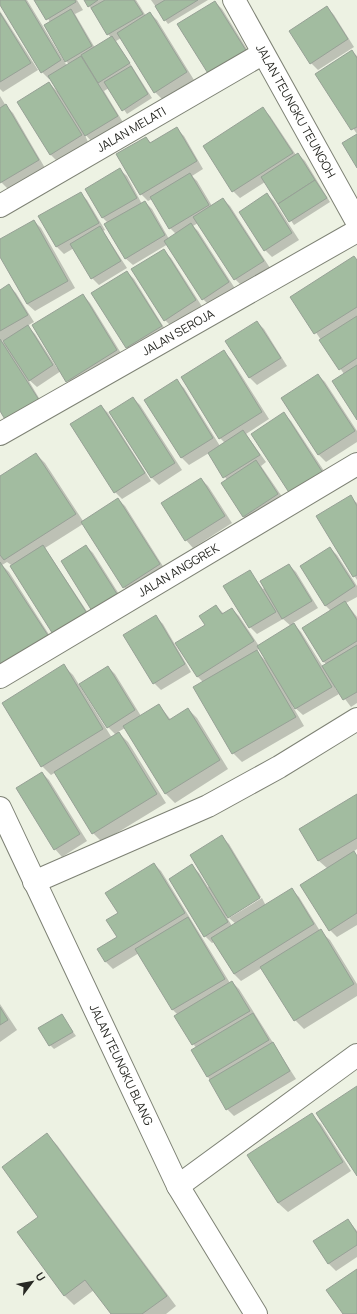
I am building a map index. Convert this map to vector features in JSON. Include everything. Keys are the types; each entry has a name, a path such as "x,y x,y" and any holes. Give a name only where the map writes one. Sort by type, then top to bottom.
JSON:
{"street":[{"name":"JALAN TEUNGKU TEUNGOH","path":"234,0 262,54 357,222"},
{"name":"JALAN MELATI","path":"0,206 262,54"},
{"name":"JALAN SEROJA","path":"0,434 357,231"},
{"name":"JALAN ANGGREK","path":"0,677 357,464"},
{"path":"34,882 208,806 279,767 357,719"},
{"name":"JALAN TEUNGKU BLANG","path":"0,808 178,1186 256,1314"},
{"path":"178,1186 357,1055"}],"building":[{"path":"0,0 25,0 61,60 41,73 0,5"},
{"path":"34,0 75,0 76,2 46,20"},
{"path":"84,0 98,0 88,7"},
{"path":"105,0 134,0 143,14 107,35 91,8"},
{"path":"165,0 198,0 164,21 155,6"},
{"path":"215,1 247,52 209,75 177,24"},
{"path":"327,6 348,39 310,64 289,31"},
{"path":"71,9 92,46 65,62 44,25"},
{"path":"150,12 187,72 154,93 117,33"},
{"path":"0,13 31,63 0,82"},
{"path":"112,36 130,63 98,83 81,55"},
{"path":"352,50 357,58 357,127 351,130 315,74"},
{"path":"81,56 118,116 85,136 48,76"},
{"path":"131,66 148,94 122,111 104,82"},
{"path":"49,82 82,135 50,155 17,102"},
{"path":"6,104 39,160 0,183 0,108"},
{"path":"263,107 293,153 232,192 203,146"},
{"path":"177,127 197,161 140,195 116,154 146,137 150,143"},
{"path":"357,134 357,168 342,143"},
{"path":"298,153 315,180 278,204 261,177"},
{"path":"120,168 137,198 102,218 85,189"},
{"path":"190,173 209,205 169,229 150,197"},
{"path":"315,180 327,198 289,222 278,204"},
{"path":"81,192 99,223 56,247 38,216"},
{"path":"267,193 292,233 264,251 239,212"},
{"path":"223,198 264,261 234,280 193,217"},
{"path":"145,201 165,235 125,259 104,224"},
{"path":"34,220 68,281 27,304 0,257 0,239"},
{"path":"191,223 229,282 202,300 164,241"},
{"path":"100,226 121,261 91,279 70,244"},
{"path":"164,249 196,300 164,321 131,269"},
{"path":"354,256 357,260 357,307 314,334 290,297"},
{"path":"127,271 162,326 126,348 91,293"},
{"path":"9,284 28,315 0,331 0,290"},
{"path":"83,294 117,350 66,382 32,325"},
{"path":"357,316 357,358 339,370 319,340"},
{"path":"257,321 281,358 249,378 225,341"},
{"path":"28,325 53,365 29,381 3,341"},
{"path":"0,339 39,400 6,421 0,411"},
{"path":"224,350 262,412 219,439 181,377"},
{"path":"357,365 357,420 332,381"},
{"path":"318,374 355,431 318,455 281,398"},
{"path":"177,379 213,438 181,458 144,400"},
{"path":"133,397 175,463 151,478 109,412"},
{"path":"101,405 145,473 114,493 70,424"},
{"path":"284,412 323,473 290,494 251,434"},
{"path":"243,430 260,455 223,478 208,453"},
{"path":"36,453 76,514 4,560 0,555 0,476"},
{"path":"256,460 278,494 243,517 221,483"},
{"path":"201,478 225,516 185,541 161,503"},
{"path":"351,495 357,506 357,575 353,577 316,516"},
{"path":"118,498 160,564 123,588 81,522"},
{"path":"43,545 90,618 56,639 10,566"},
{"path":"86,545 117,594 92,611 61,561"},
{"path":"330,547 355,586 325,606 300,566"},
{"path":"0,562 49,637 0,669"},
{"path":"289,564 312,601 282,619 260,581"},
{"path":"250,570 276,612 249,628 223,586"},
{"path":"345,601 357,620 357,641 323,662 302,628"},
{"path":"216,605 222,614 232,608 254,641 197,677 175,643 205,625 199,616"},
{"path":"156,615 185,664 153,684 123,635"},
{"path":"294,623 332,687 295,709 257,646"},
{"path":"357,645 357,692 343,700 322,666"},
{"path":"257,650 296,717 232,754 193,687"},
{"path":"64,664 103,729 41,767 2,703"},
{"path":"108,666 135,710 107,728 79,684"},
{"path":"159,704 169,720 188,708 220,760 165,794 123,726"},
{"path":"119,732 157,794 92,834 54,772"},
{"path":"42,772 80,834 54,850 16,788"},
{"path":"357,794 357,838 318,861 299,829"},
{"path":"222,835 260,898 228,918 190,855"},
{"path":"354,851 357,856 357,913 329,931 300,885"},
{"path":"154,863 185,913 105,962 97,949 117,937 106,920 118,913 105,893"},
{"path":"192,864 228,922 204,937 169,879"},
{"path":"292,888 314,924 234,974 211,938"},
{"path":"188,917 225,979 172,1010 135,949"},
{"path":"321,929 354,984 294,1021 260,967"},
{"path":"232,981 250,1011 192,1045 174,1016"},
{"path":"0,1007 8,1020 0,1025"},
{"path":"253,1013 269,1040 207,1077 191,1050"},
{"path":"62,1014 73,1032 49,1046 38,1028"},
{"path":"273,1042 290,1071 226,1110 209,1080"},
{"path":"357,1086 357,1176 316,1113"},
{"path":"312,1113 343,1162 278,1203 247,1155"},
{"path":"47,1133 167,1296 142,1314 111,1314 85,1280 64,1296 17,1232 38,1217 2,1167"},
{"path":"348,1219 357,1233 357,1245 328,1264 313,1241"},
{"path":"357,1269 357,1314 343,1314 326,1290"}]}
